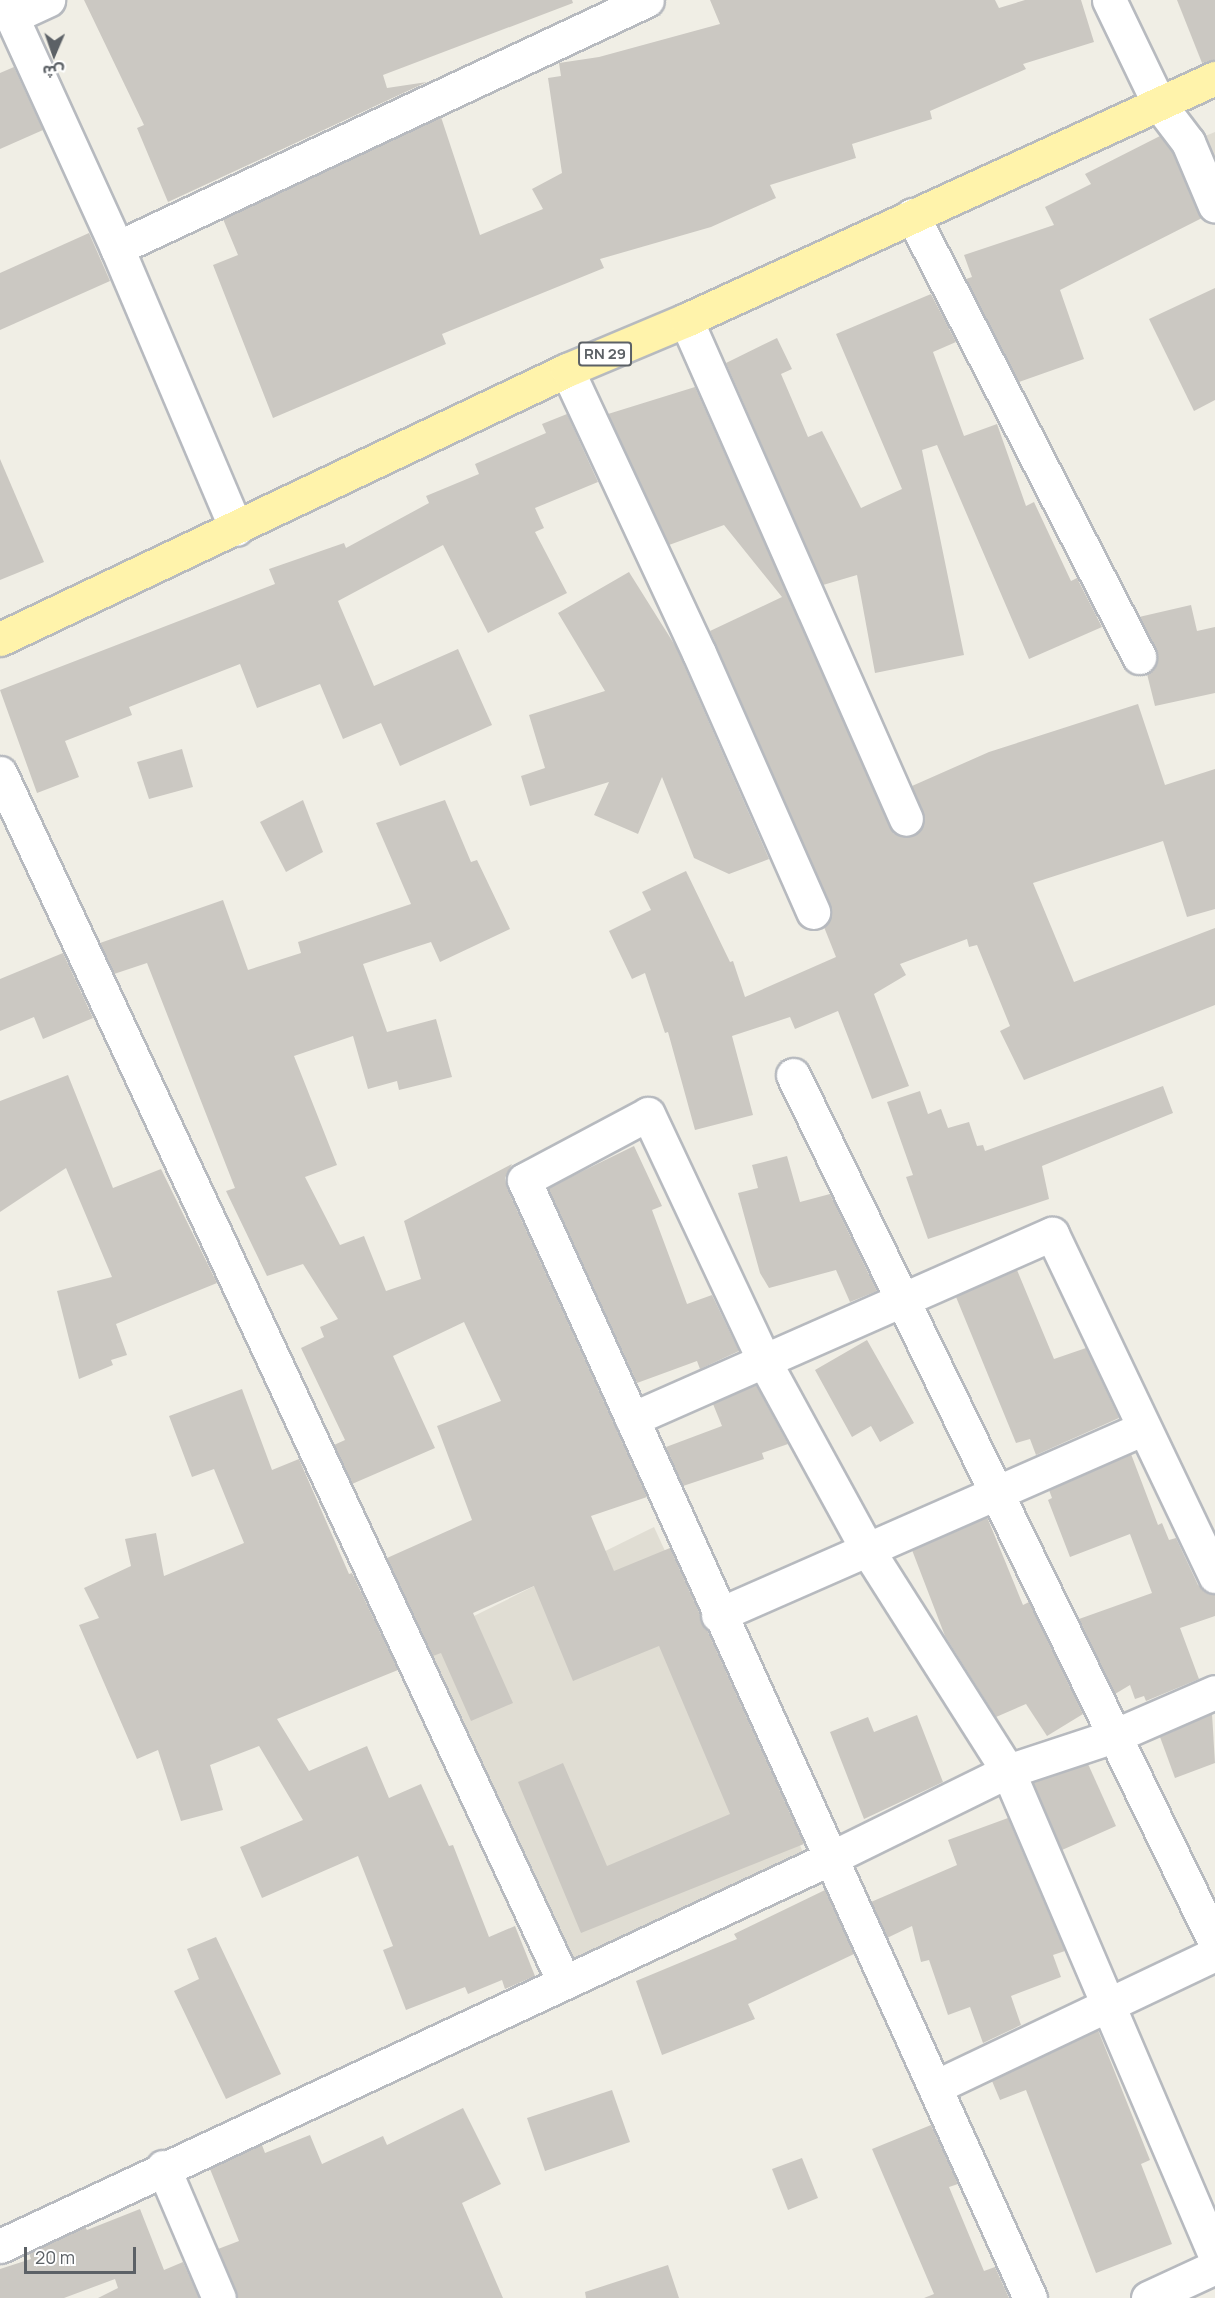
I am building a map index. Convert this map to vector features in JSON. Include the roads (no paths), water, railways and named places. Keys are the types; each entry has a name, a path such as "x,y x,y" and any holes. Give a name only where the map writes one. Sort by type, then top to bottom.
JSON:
{"main road":[{"name":"RN 29","path":"0,639 567,370 686,320 1215,78"}],"street":[{"path":"48,0 8,8 117,248 236,529"},
{"path":"117,248 647,0"},
{"path":"1109,0 1159,104 1188,142 1215,206"},
{"path":"912,215 1139,657"},
{"path":"686,320 906,819"},
{"path":"567,370 699,653 813,912"},
{"path":"0,773 564,1982"},
{"path":"793,1075 1215,1942"},
{"path":"1030,2298 831,1858 718,1615 524,1180 648,1113 764,1361 867,1549 1008,1771 1106,2009 1215,2255"},
{"path":"632,1419 1052,1234 1215,1576"},
{"path":"718,1615 1143,1428"},
{"path":"0,2246 163,2167 831,1858 1008,1771 1114,1736 1215,1692"},
{"path":"935,2087 1106,2009 1215,1954"},
{"path":"163,2167 219,2298"},
{"path":"1148,2298 1215,2267"}]}
